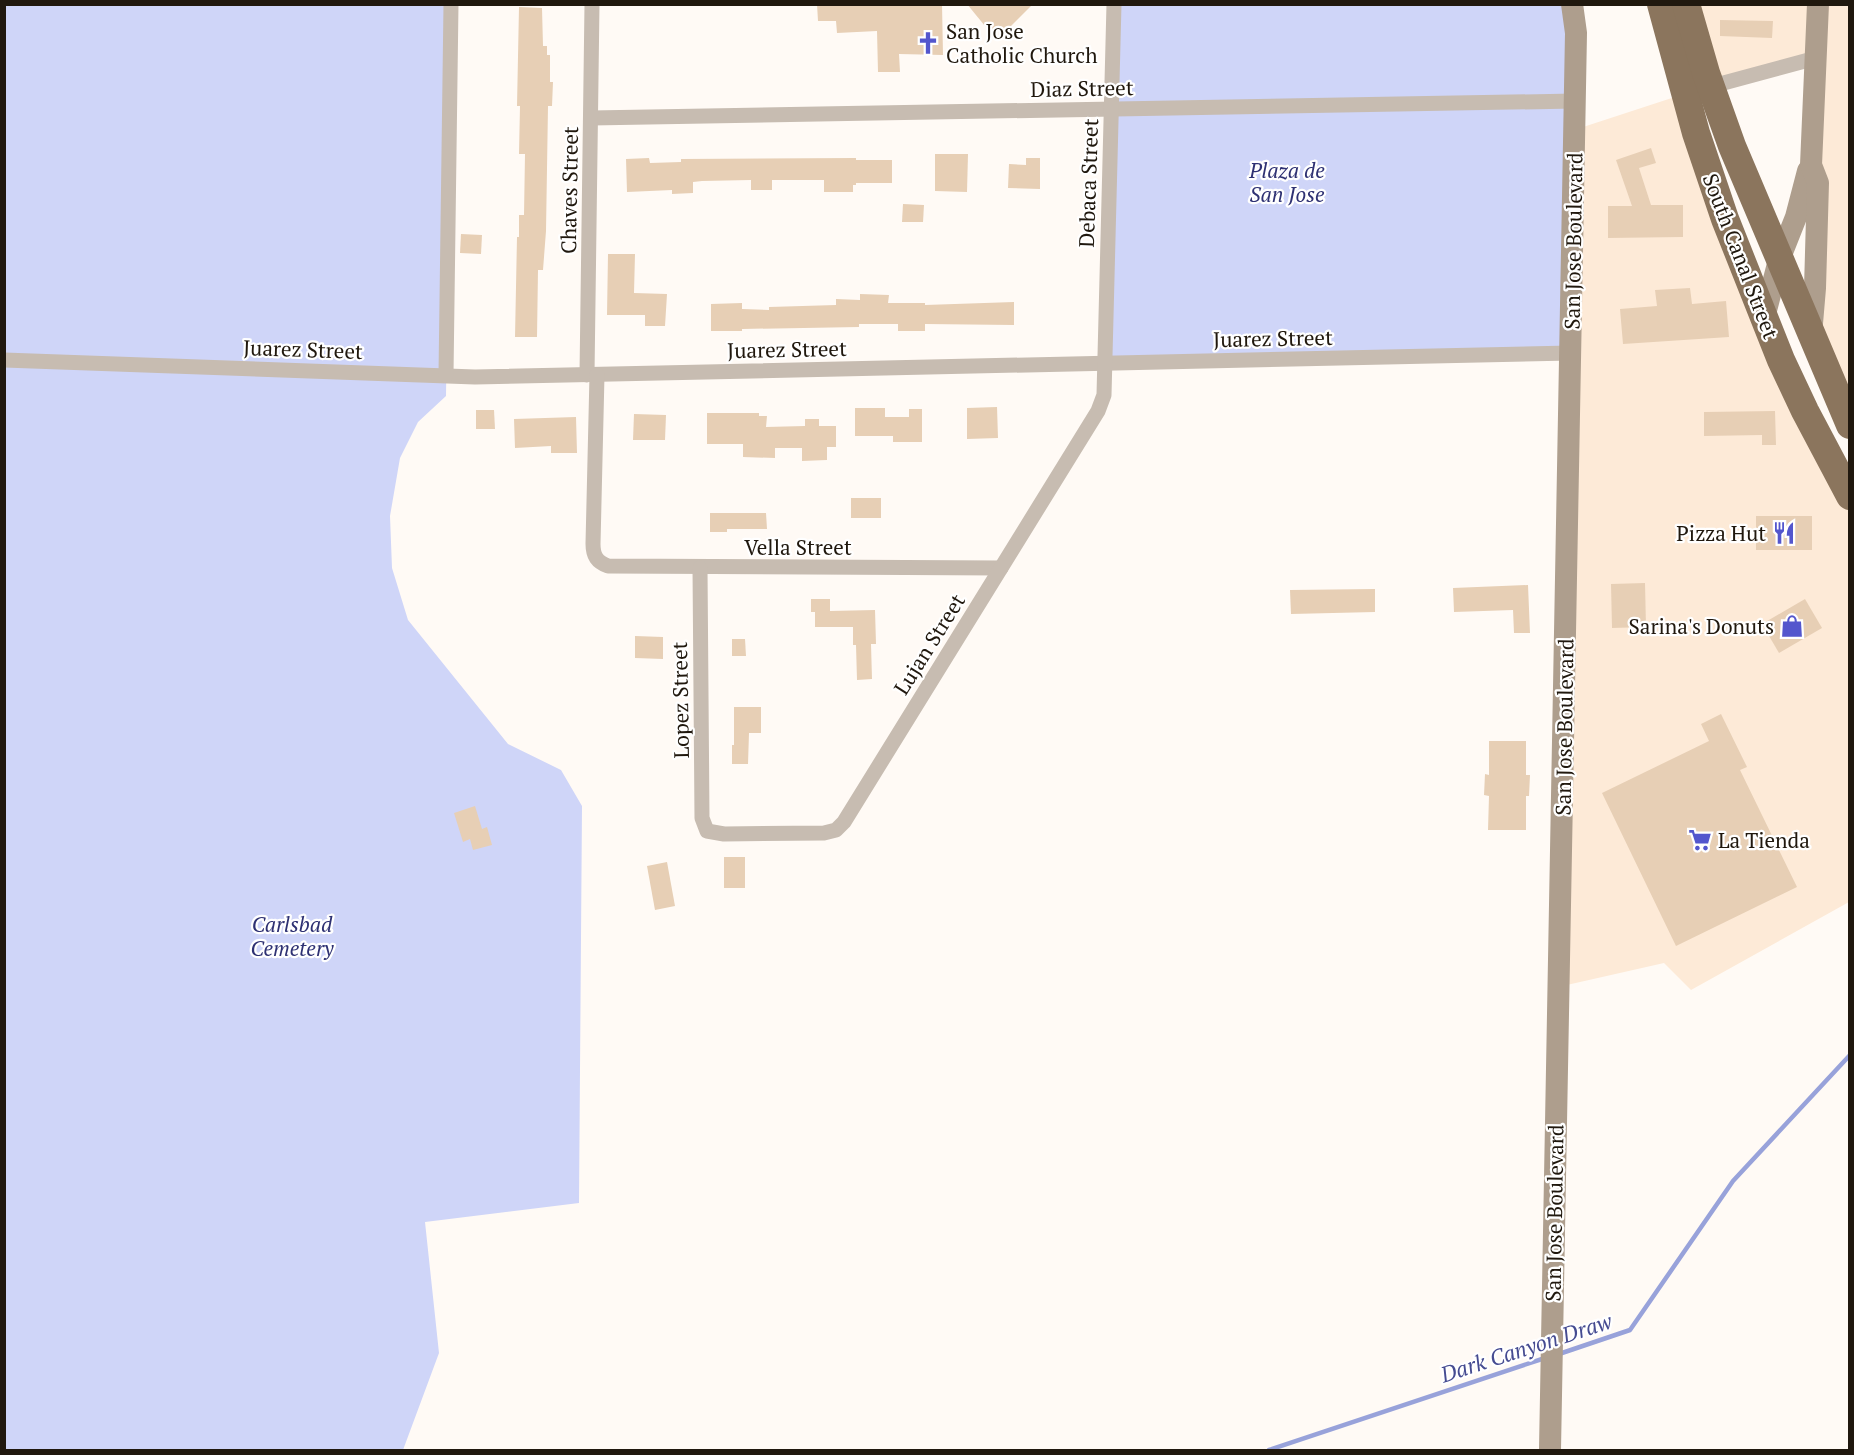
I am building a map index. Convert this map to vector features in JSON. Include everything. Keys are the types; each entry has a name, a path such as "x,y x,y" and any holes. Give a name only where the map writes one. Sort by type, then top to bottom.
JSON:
{"highway":[{"name":"South Canal Street","path":"1660,4 1697,90 1732,146 1850,425"},
{"name":"South Canal Street","path":"1686,4 1697,90 1725,219 1764,318 1805,411 1850,496"}],"street":[{"path":"446,375 451,4"},
{"name":"Chaves Street","path":"592,4 592,544 597,560"},
{"name":"Debaca Street","path":"1104,363 1114,4"},
{"name":"San Jose Boulevard","path":"1550,1450 1575,101 1576,33 1572,4"},
{"path":"1576,33 1584,4"},
{"path":"1764,318 1779,260 1796,217 1811,165 1818,4"},
{"path":"1697,90 1816,58"},
{"name":"Diaz Street","path":"591,118 1575,101"},
{"path":"1811,165 1818,183 1815,288 1811,336"},
{"name":"Juarez Street","path":"4,360 446,375 592,375 1571,353"},
{"name":"Lujan Street","path":"707,831 724,834 824,833 836,830 844,822 1098,411 1104,394 1104,363"},
{"name":"Vella Street","path":"597,560 608,566 700,568 1000,568"},
{"name":"Lopez Street","path":"700,568 702,818 707,831"}],"shaded area":[{"path":"1687,5 1849,5 1849,425 1811,336 1816,58 1710,86"},
{"path":"1684,94 1849,496 1849,902 1691,990 1664,963 1558,987 1574,130"}],"green space":[{"name":"Carlsbad Cemetery","path":"5,5 451,5 446,396 418,422 400,458 390,516 392,568 408,620 508,744 561,770 582,806 579,1203 425,1222 439,1353 403,1450 5,1450"},
{"name":"Plaza de San Jose","path":"1114,5 1572,5 1571,353 1104,363"}],"building":[{"name":"San Jose Catholic Church","path":"817,4 942,4 943,55 899,54 900,72 878,72 877,31 837,33 836,21 818,21"},
{"path":"967,4 1033,4 1006,31 989,31"},
{"path":"519,7 542,8 543,46 547,46 547,55 550,55 550,82 553,82 552,106 548,106 546,231 543,270 538,270 537,337 515,337 517,237 519,237 519,215 524,215 525,154 519,154 520,106 517,106"},
{"path":"1720,20 1773,21 1772,38 1720,36"},
{"path":"1651,148 1656,163 1639,168 1651,205 1683,205 1683,237 1608,238 1608,206 1632,206 1616,160"},
{"path":"935,154 968,154 967,192 935,191"},
{"path":"649,158 650,163 681,162 681,159 856,158 856,160 892,160 892,183 856,183 853,185 853,192 824,192 824,180 772,180 772,190 751,190 751,180 702,181 693,182 693,193 672,194 672,190 627,192 626,159"},
{"path":"1026,158 1040,158 1040,189 1008,188 1009,164 1026,165"},
{"path":"903,204 924,205 923,222 902,222"},
{"path":"461,234 482,235 481,254 460,253"},
{"path":"608,254 635,254 634,293 667,294 665,326 645,326 645,315 607,315"},
{"path":"1690,288 1692,304 1726,301 1729,337 1623,344 1620,309 1657,306 1655,290"},
{"path":"860,294 889,295 888,303 925,303 925,305 1014,302 1014,325 925,324 925,331 898,331 898,324 859,324 859,327 711,331 711,304 742,303 742,309 769,310 769,307 836,305 836,299 860,300"},
{"path":"997,407 998,438 967,439 967,408"},
{"path":"855,408 885,408 885,417 909,417 909,409 922,409 922,442 893,442 893,436 855,436"},
{"path":"476,410 494,410 495,429 476,429"},
{"path":"1775,411 1776,445 1762,445 1762,435 1704,436 1704,412"},
{"path":"707,413 759,413 759,416 767,416 766,427 805,426 805,419 819,419 819,426 836,426 836,447 827,447 827,460 802,461 802,448 775,448 775,458 743,457 743,444 707,444"},
{"path":"634,414 666,415 665,440 633,440"},
{"path":"576,417 577,453 551,453 551,446 515,448 514,419"},
{"path":"851,498 881,498 881,518 851,518"},
{"path":"710,513 766,513 767,529 727,529 727,532 710,532"},
{"name":"Pizza Hut","path":"1756,516 1812,516 1812,550 1756,550"},
{"path":"1645,583 1646,627 1612,628 1611,584"},
{"path":"1528,585 1530,633 1514,633 1513,610 1454,612 1453,588"},
{"path":"1375,589 1375,612 1291,614 1290,590"},
{"path":"811,599 830,599 830,611 875,610 876,644 871,644 872,679 857,680 853,627 815,627 815,612 811,612"},
{"name":"Sarina's Donuts","path":"1805,599 1822,628 1779,653 1762,624"},
{"path":"635,636 663,637 663,659 635,658"},
{"path":"732,639 745,639 746,656 732,656"},
{"path":"734,707 761,707 761,733 749,733 748,764 732,764"},
{"name":"La Tienda","path":"1721,714 1747,767 1740,770 1797,887 1676,946 1602,793 1709,741 1701,724"},
{"path":"1489,741 1526,741 1526,775 1530,775 1529,796 1526,796 1526,830 1488,830 1489,796 1484,795 1485,774 1489,775"},
{"path":"475,806 482,829 487,827 492,845 473,850 470,839 463,842 454,813"},
{"path":"724,857 745,857 745,888 724,888"},
{"path":"667,862 675,906 655,910 647,866"}],"waterway":[{"name":"Dark Canyon Draw","path":"1559,1354 1630,1330 1733,1181 1850,1055"},
{"name":"Dark Canyon Draw","path":"1269,1450 1545,1358"}],"place":[{"name":"San Jose Catholic Church","path":"928,43"},
{"name":"Pizza Hut","path":"1784,533"},
{"name":"Sarina's Donuts","path":"1792,626"},
{"name":"La Tienda","path":"1700,840"}]}
